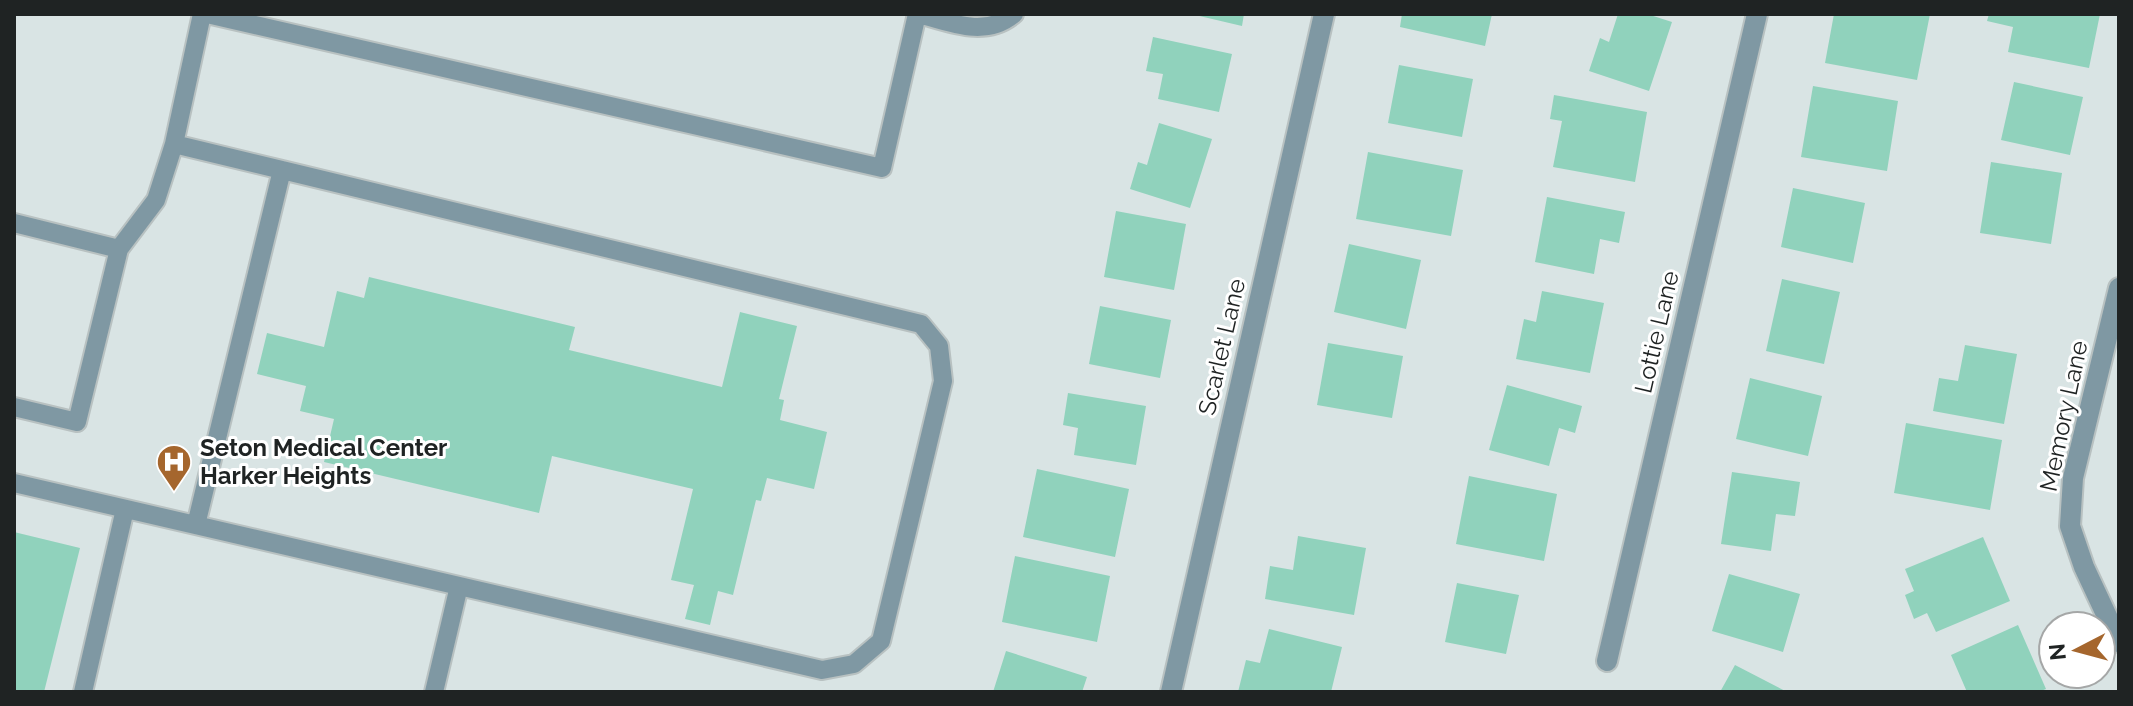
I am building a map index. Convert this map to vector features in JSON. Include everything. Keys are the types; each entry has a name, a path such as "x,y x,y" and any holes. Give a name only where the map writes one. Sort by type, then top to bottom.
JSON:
{"street":[{"name":"Scarlet Lane","path":"1171,692 1324,14"},
{"name":"Lottie Lane","path":"1607,661 1757,14"},
{"name":"Memory Lane","path":"2119,288 2073,478 2070,526 2084,567 2119,642"}],"lane":[{"path":"14,407 77,422 119,249 156,200 174,144 204,14 882,168 918,14 970,28 1005,21 1014,14"},
{"path":"14,483 822,670 854,664 881,641 943,381 939,346 921,324 174,144"},
{"path":"196,525 282,170"},
{"path":"14,223 119,249"},
{"path":"83,692 125,509"},
{"path":"434,692 459,586"}],"building":[{"path":"1191,14 1244,14 1242,26"},
{"path":"1402,14 1492,14 1485,46 1400,27"},
{"path":"1618,14 1647,14 1672,22 1649,91 1589,71 1600,38 1609,42"},
{"path":"1834,14 1930,14 1917,80 1825,63"},
{"path":"1989,14 2100,14 2089,68 2008,52 2013,27 1987,21"},
{"path":"1153,37 1232,54 1219,112 1158,99 1163,74 1146,71"},
{"path":"1399,65 1473,79 1462,137 1388,123"},
{"path":"2014,82 2083,97 2070,155 2001,140"},
{"path":"1813,86 1898,101 1887,171 1801,157"},
{"path":"1554,95 1647,112 1635,182 1553,167 1562,121 1550,119"},
{"path":"1159,123 1212,139 1190,208 1130,189 1138,162 1147,165"},
{"path":"1368,152 1463,170 1451,236 1356,219"},
{"path":"1991,162 2062,173 2051,244 1980,233"},
{"path":"1793,188 1865,203 1853,263 1781,247"},
{"path":"1547,197 1625,212 1619,243 1600,239 1594,274 1535,262"},
{"path":"1116,211 1186,224 1174,290 1104,277"},
{"path":"1349,244 1421,260 1406,329 1334,312"},
{"path":"369,277 575,327 569,350 722,387 740,312 797,326 779,399 784,400 780,420 827,432 814,489 767,478 761,501 756,500 733,595 718,591 710,625 685,619 694,585 671,580 693,489 552,456 539,513 324,462 334,419 300,411 306,386 257,374 267,333 324,347 337,291 364,298"},
{"path":"1782,279 1840,292 1824,364 1766,351"},
{"path":"1542,291 1604,303 1590,373 1516,359 1524,319 1536,322"},
{"path":"1100,306 1171,320 1160,378 1089,364"},
{"path":"1328,343 1403,356 1392,418 1317,405"},
{"path":"1965,345 2017,354 2004,424 1933,411 1939,378 1958,381"},
{"path":"1750,378 1822,396 1808,456 1736,439"},
{"path":"1507,385 1582,406 1575,433 1559,428 1549,466 1489,450"},
{"path":"1068,393 1146,406 1136,465 1074,455 1078,428 1063,425"},
{"path":"1906,423 2002,440 1990,510 1894,493"},
{"path":"1037,469 1129,489 1115,557 1023,537"},
{"path":"1732,472 1800,482 1795,516 1776,514 1771,551 1721,544"},
{"path":"1469,476 1557,494 1544,561 1456,544"},
{"path":"14,532 80,548 44,692 14,692"},
{"path":"1298,536 1366,548 1354,615 1265,599 1270,566 1293,570"},
{"path":"1983,537 2010,601 1936,632 1927,613 1914,619 1905,595 1914,591 1905,569"},
{"path":"1015,556 1110,576 1097,642 1002,622"},
{"path":"1729,574 1800,594 1783,652 1712,631"},
{"path":"1457,583 1519,595 1506,654 1445,642"},
{"path":"2018,625 2037,668 2037,690 2043,690 1967,692 1951,655"},
{"path":"1269,629 1342,647 1331,692 1238,692 1246,660 1260,663"},
{"path":"1006,651 1087,677 1082,692 993,692"},
{"path":"1735,665 1787,692 1720,692"}],"place":[{"name":"Seton Medical Center Harker Heights","path":"174,493"}]}
